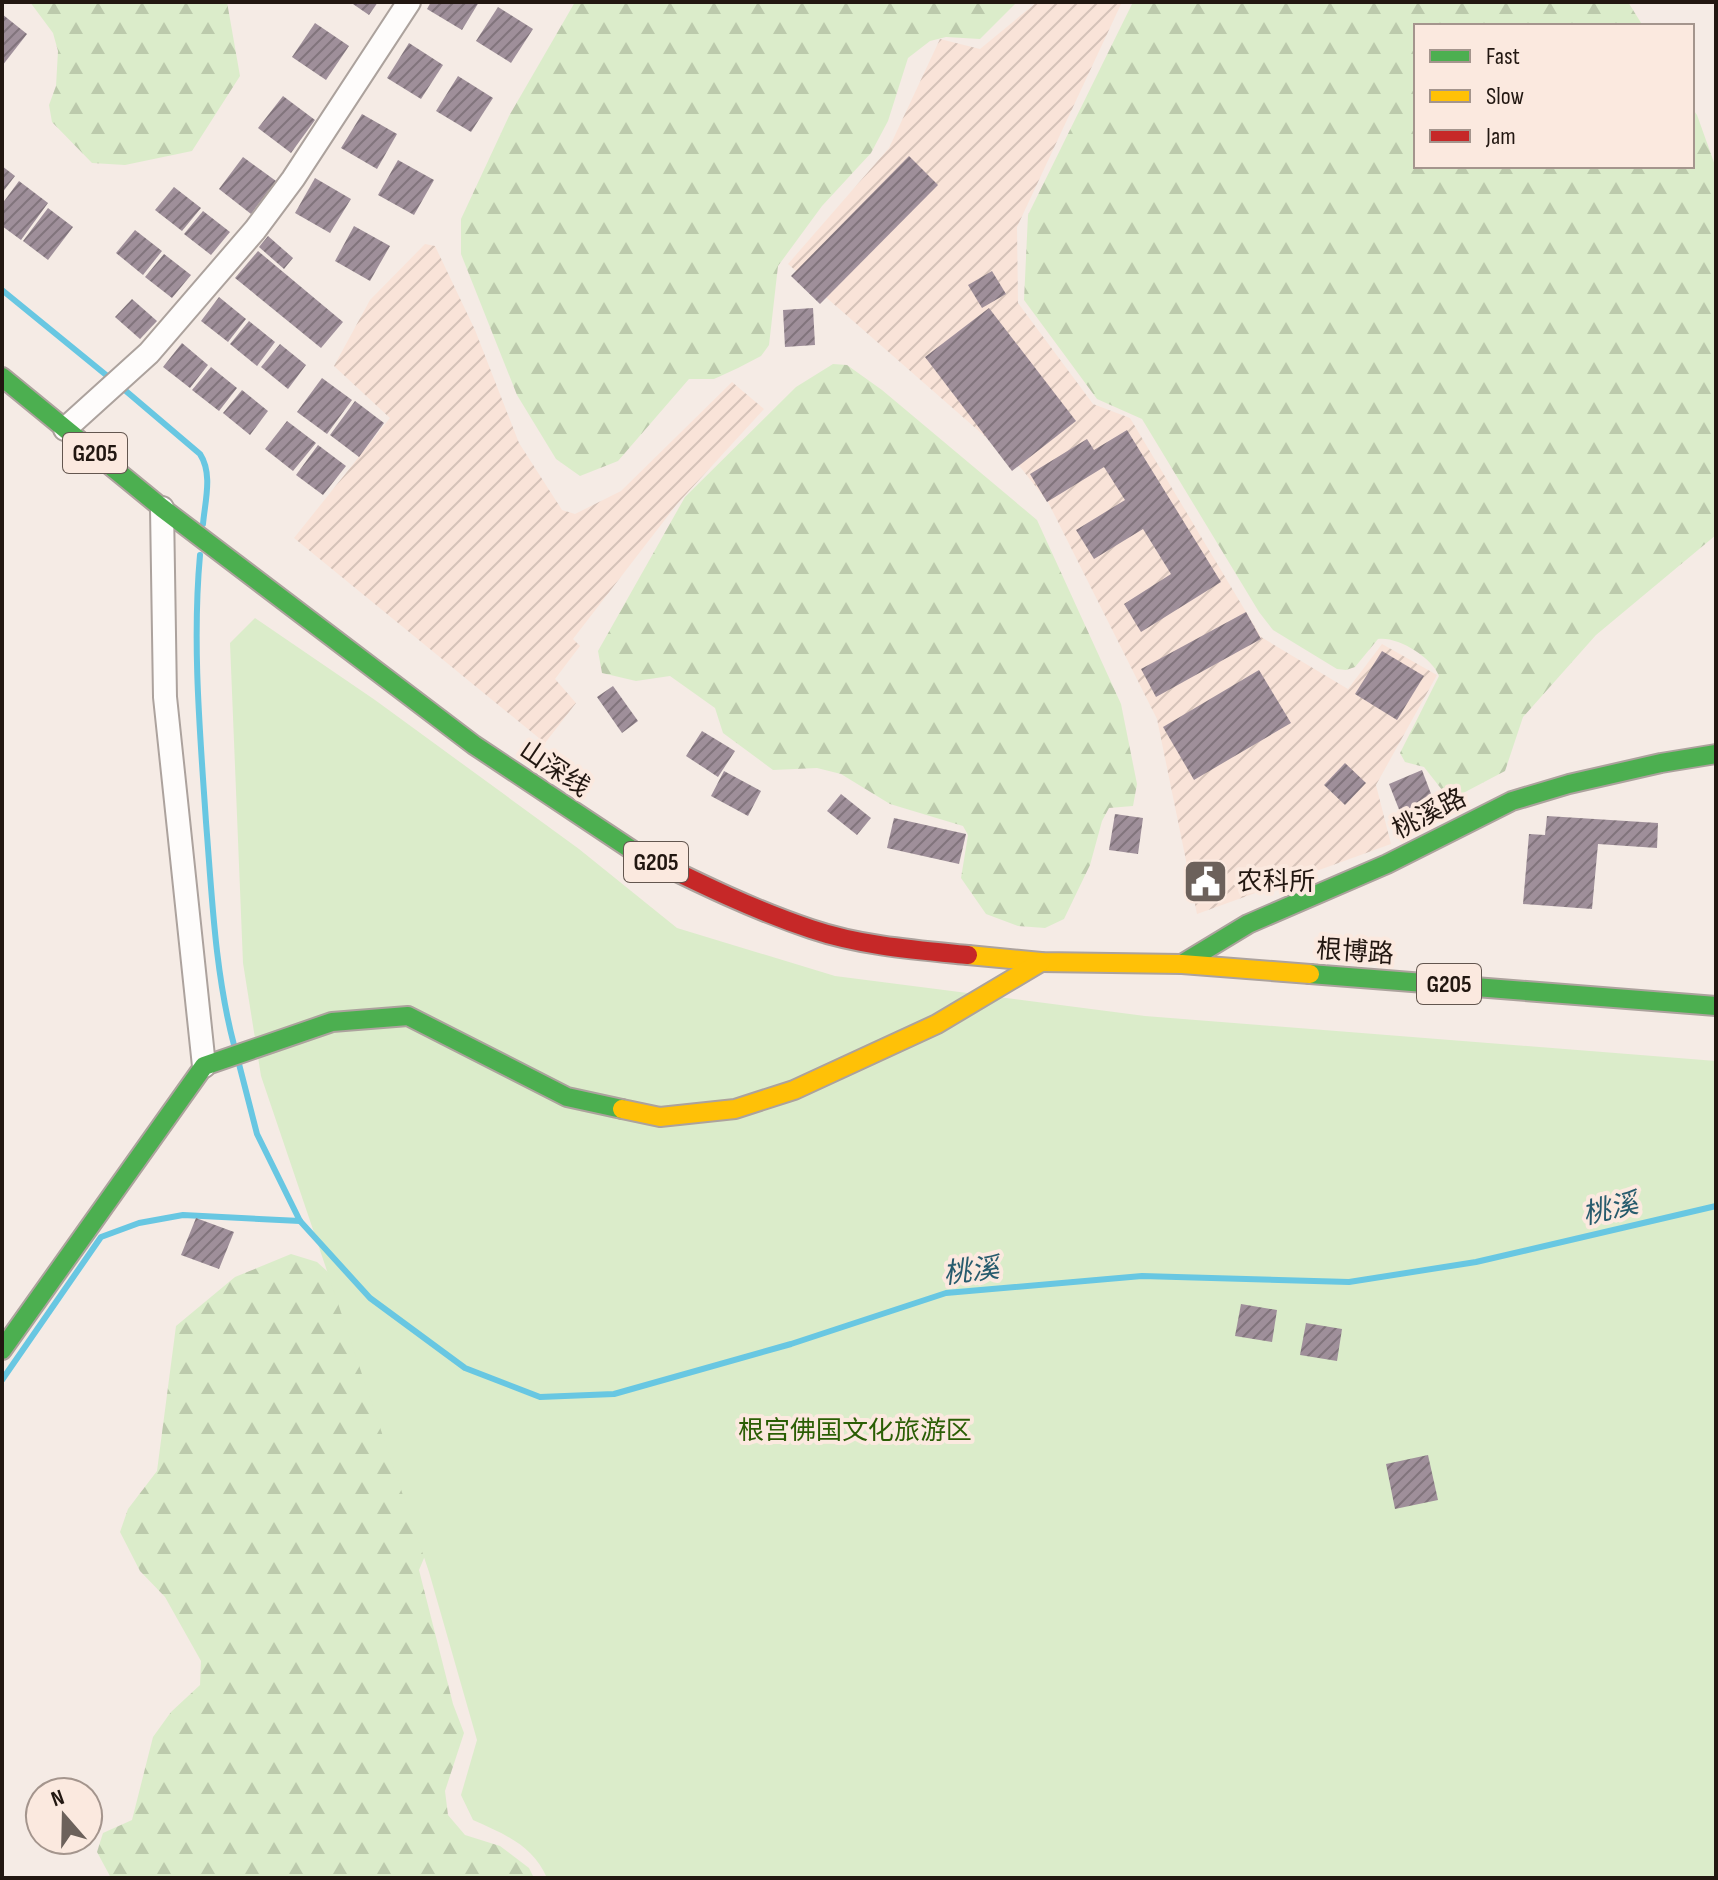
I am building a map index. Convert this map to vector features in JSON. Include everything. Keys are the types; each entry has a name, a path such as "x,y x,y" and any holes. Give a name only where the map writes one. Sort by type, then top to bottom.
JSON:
{"main road":[{"name":"山深线","path":"2,377 162,508 474,745 632,850 726,896 813,930 904,949 1041,962 1182,964"},
{"name":"桃溪路","path":"1182,964 1248,924 1387,864 1512,801 1569,784 1716,754"},
{"path":"2,1350 204,1066 332,1022 408,1016 567,1097 660,1117 735,1109 794,1090 937,1024 1041,962"},
{"name":"根博路","path":"1182,964 1716,1006"}],"street":[{"path":"65,429 149,353 255,230 293,179 409,2"},
{"path":"162,508 165,697 204,1066"}],"shaded area":[{"path":"1037,2 1122,2 1017,227 1018,303 1093,404 1130,418 1261,637 1348,689 1382,644 1437,675 1376,785 1391,844 1197,914 1157,719 1048,502 1021,468 788,264 889,148 940,39 980,49"},
{"path":"425,244 435,246 475,330 519,443 562,510 575,514 621,491 732,382 764,409 677,504 573,639 580,646 555,679 576,703 545,743 294,538 390,418 334,366 370,300"}],"green space":[{"path":"30,2 227,2 240,76 192,151 125,165 92,163 52,122 49,105 56,86 58,51 53,33"},
{"path":"575,2 1017,2 980,39 946,37 930,41 908,58 888,121 871,153 822,206 778,266 769,345 761,356 714,379 689,379 618,461 580,476 556,459 517,395 461,254 461,219 509,116"},
{"path":"1133,2 1628,2 1642,24 1414,24 1414,168 1694,168 1694,111 1716,168 1716,535 1596,635 1523,717 1505,771 1450,800 1424,767 1405,762 1400,753 1439,676 1435,669 1422,655 1404,644 1378,639 1355,667 1337,669 1273,630 1142,419 1097,399 1024,300 1028,215"},
{"path":"833,364 847,365 882,390 1037,520 1121,704 1137,784 1133,806 1109,808 1102,821 1090,865 1064,919 1045,928 1018,926 986,914 961,878 968,835 963,826 890,804 841,774 817,768 773,770 723,733 715,708 670,676 636,681 602,673 598,651 685,497 796,387"},
{"name":"根宫佛国文化旅游区","path":"255,618 375,700 579,849 677,928 835,976 1145,1016 1716,1061 1716,1878 547,1878 526,1849 473,1820 461,1795 477,1740 429,1572 261,1076 243,963 230,643"},
{"path":"291,1254 317,1262 369,1309 427,1551 419,1570 453,1704 464,1733 445,1791 448,1815 465,1835 500,1846 529,1868 534,1878 111,1878 99,1856 104,1856 104,1833 132,1820 153,1737 171,1712 200,1685 201,1661 165,1597 140,1571 120,1532 128,1509 157,1471 176,1326 235,1277"}],"building":[{"path":"350,2 378,2 369,15"},
{"path":"431,2 479,2 462,30 427,9"},
{"path":"498,7 533,29 511,63 476,41"},
{"path":"2,14 27,34 2,66"},
{"path":"315,23 349,46 326,80 292,57"},
{"path":"409,43 443,65 421,99 387,78"},
{"path":"458,76 493,98 471,132 436,111"},
{"path":"283,96 315,120 291,153 258,128"},
{"path":"362,114 397,134 377,169 341,148"},
{"path":"909,156 938,185 820,304 791,276"},
{"path":"243,157 276,181 251,214 219,189"},
{"path":"398,160 434,180 414,215 378,195"},
{"path":"2,166 15,176 2,193"},
{"path":"315,178 351,199 330,233 295,213"},
{"path":"19,181 48,203 21,240 2,226 2,204"},
{"path":"174,187 201,208 182,231 155,210"},
{"path":"48,208 73,227 48,260 23,241"},
{"path":"203,211 230,232 211,255 184,234"},
{"path":"354,226 390,246 370,281 335,261"},
{"path":"135,230 162,251 143,275 116,253"},
{"path":"268,236 293,258 284,269 259,247"},
{"path":"258,251 343,322 321,348 235,278"},
{"path":"164,254 191,275 172,298 145,277"},
{"path":"992,271 1006,294 982,308 968,285"},
{"path":"219,297 246,319 228,342 201,321"},
{"path":"132,299 157,321 140,339 115,317"},
{"path":"813,308 815,345 785,347 783,310"},
{"path":"989,308 1076,421 1012,471 925,357"},
{"path":"249,321 275,342 257,366 230,344"},
{"path":"182,343 208,365 190,388 163,367"},
{"path":"280,344 306,365 288,389 261,367"},
{"path":"211,367 237,388 219,411 192,390"},
{"path":"322,378 352,400 327,434 297,412"},
{"path":"242,390 268,411 250,435 223,413"},
{"path":"355,401 384,423 359,457 330,435"},
{"path":"287,421 316,443 293,471 265,449"},
{"path":"1127,430 1221,582 1141,632 1124,604 1171,574 1143,529 1094,559 1076,530 1125,500 1104,467 1047,502 1030,474 1087,439 1094,450"},
{"path":"318,445 346,466 323,495 296,475"},
{"path":"1246,612 1261,639 1156,697 1141,669"},
{"path":"1382,651 1424,676 1397,720 1355,694"},
{"path":"1259,670 1291,723 1194,780 1163,727"},
{"path":"613,686 638,721 622,733 597,697"},
{"path":"702,731 735,751 718,777 686,756"},
{"path":"1345,763 1366,783 1345,805 1324,785"},
{"path":"1422,770 1433,799 1400,812 1389,784"},
{"path":"724,771 761,791 748,816 711,796"},
{"path":"841,794 871,818 857,835 827,811"},
{"path":"1115,814 1143,818 1138,854 1109,850"},
{"path":"1547,816 1658,823 1657,848 1598,844 1592,909 1523,904 1529,834 1545,835"},
{"path":"894,818 966,834 959,864 887,848"},
{"path":"196,1218 234,1232 219,1269 181,1255"},
{"path":"1241,1304 1277,1310 1272,1342 1235,1336"},
{"path":"1306,1323 1342,1329 1337,1361 1300,1355"},
{"path":"1428,1455 1438,1500 1395,1509 1386,1464"}],"waterway":[{"path":"2,290 111,379"},
{"path":"120,386 200,454 207,479 203,524"},
{"path":"200,555 197,655 199,722 218,962 234,1045"},
{"name":"桃溪","path":"239,1064 257,1134 300,1221 370,1298 465,1368 540,1397 614,1394 791,1344 946,1293 1142,1276 1349,1282 1476,1262 1716,1206"},
{"path":"2,1380 101,1237 139,1223 183,1215 300,1221"}],"traffic: fast":[{"path":"2,377 162,508 474,745 648,858"},
{"path":"1182,964 1248,924 1387,864 1512,801 1569,784 1716,754"},
{"path":"1310,974 1716,1006"},
{"path":"2,1350 204,1066 332,1022 408,1016 567,1097 622,1109"}],"traffic: slow":[{"path":"968,955 1041,962 1182,964 1310,974"},
{"path":"622,1109 660,1117 735,1109 794,1090 937,1024 1041,962"}],"traffic: jam":[{"path":"648,858 748,905 830,935 889,946 968,955"}],"place":[{"name":"农科所","path":"1206,881"}]}
